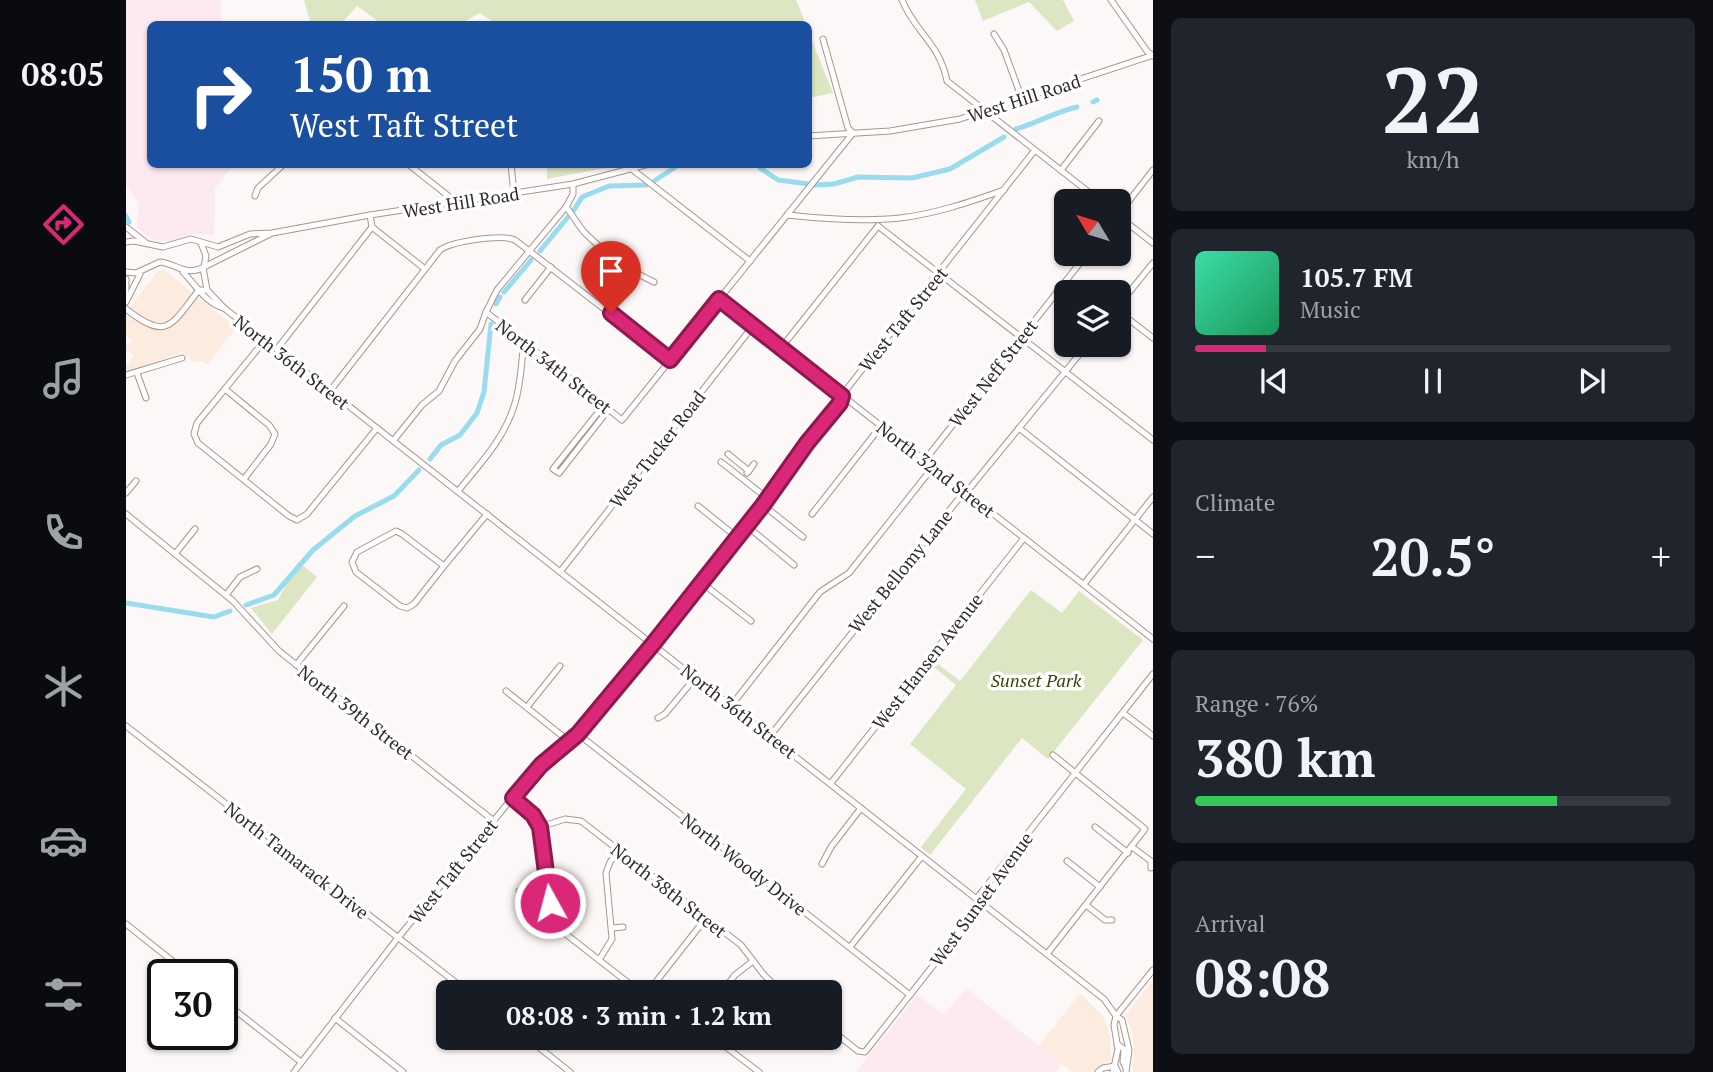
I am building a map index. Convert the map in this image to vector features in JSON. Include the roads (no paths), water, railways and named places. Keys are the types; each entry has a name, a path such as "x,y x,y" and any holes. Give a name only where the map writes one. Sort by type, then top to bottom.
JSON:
{"street":[{"path":"902,0 911,18 935,47 943,63 947,81 1085,189"},
{"path":"1111,0 1147,51 1153,55"},
{"path":"994,34 1009,61 1022,99"},
{"path":"330,391 440,250 453,244 504,237 515,240 530,250 670,360 853,133 848,128 823,39"},
{"name":"West Hill Road","path":"812,136 925,126 985,111 1153,55"},
{"path":"1060,170 1099,121"},
{"name":"West Taft Street","path":"294,1072 397,939 513,798 541,765 578,734 653,644 738,538 840,403 842,396 1035,150"},
{"path":"255,196 258,188 280,168"},
{"path":"413,168 457,202"},
{"path":"511,168 514,194"},
{"name":"West Hill Road","path":"126,242 163,247 191,239 218,247 250,234 272,233 573,184 638,168"},
{"path":"633,170 750,261"},
{"path":"1131,198 1153,170"},
{"path":"393,441 417,410 439,391 455,361 480,329 485,312 498,290 566,207 573,194 573,184"},
{"path":"787,215 878,222 932,212 1004,190"},
{"path":"566,207 585,233 609,255 654,282"},
{"path":"370,215 372,227 425,268"},
{"path":"878,222 1020,338 1153,439"},
{"path":"781,348 878,222"},
{"path":"1131,225 1153,243"},
{"path":"126,227 147,244"},
{"path":"277,349 372,227"},
{"name":"West Hill Road","path":"203,267 272,233"},
{"path":"126,309 148,326 162,328 173,322 199,290 207,290 203,267 206,252 199,241"},
{"path":"126,272 133,274 160,262 194,272 203,267"},
{"path":"1131,291 1153,263"},
{"name":"West Neff Street","path":"925,460 1077,266"},
{"path":"525,300 551,267"},
{"name":"North 36th Street","path":"180,269 217,306 224,308"},
{"path":"126,302 130,298 136,277 143,270"},
{"path":"126,279 126,293"},
{"name":"North 36th Street","path":"207,290 224,308 1104,999 1122,1020 1128,1043 1126,1071"},
{"name":"North 32nd Street","path":"719,299 1153,639"},
{"name":"North 34th Street","path":"485,312 622,420 670,360"},
{"path":"1131,319 1153,338"},
{"name":"West Tucker Road","path":"560,572 753,326"},
{"path":"265,340 197,424 194,434 198,443 289,516 297,520 307,514 377,428"},
{"path":"458,491 492,449 506,426 519,387 524,342"},
{"name":"West Bellomy Lane","path":"770,736 964,492 1077,357"},
{"path":"126,375 182,358"},
{"path":"137,373 146,398"},
{"path":"225,389 269,425 275,434 271,444 244,479"},
{"path":"606,407 559,473 553,469 606,407"},
{"path":"812,514 881,426"},
{"path":"1019,428 1153,534"},
{"path":"728,454 749,471"},
{"path":"721,462 767,498"},
{"path":"743,479 754,464"},
{"path":"731,706 820,592 849,573 933,467"},
{"path":"126,493 136,481"},
{"path":"1084,584 1153,498"},
{"path":"763,505 803,537"},
{"path":"698,506 738,538"},
{"name":"North 39th Street","path":"126,514 226,595 275,648 494,821"},
{"path":"444,566 396,531 357,552 352,562 356,572 400,606 407,608 414,604 486,514"},
{"path":"747,526 793,565"},
{"path":"175,554 195,529"},
{"name":"West Hansen Avenue","path":"831,783 1024,538"},
{"path":"226,595 240,577 257,569"},
{"path":"702,583 751,621"},
{"path":"296,665 344,606"},
{"path":"527,708 560,666"},
{"name":"West Sunset Avenue","path":"842,1038 858,1051 865,1052 976,911 977,898 1153,674"},
{"path":"658,718 665,714 695,678"},
{"path":"506,691 570,742"},
{"path":"1123,713 1153,736"},
{"name":"North Tamarack Drive","path":"126,726 452,980"},
{"name":"North Woody Drive","path":"578,734 910,995"},
{"path":"1047,954 1145,829 1053,755"},
{"path":"513,798 533,815 540,827 553,924 625,980"},
{"path":"822,864 831,847 862,808"},
{"name":"North 38th Street","path":"540,827 565,819 576,819 741,945 769,980"},
{"path":"1095,827 1128,853"},
{"path":"1132,847 1150,861 1152,868"},
{"path":"599,960 609,947 612,928 606,873 610,862 619,851"},
{"path":"850,947 922,856"},
{"path":"1067,861 1100,887"},
{"path":"519,891 548,887"},
{"path":"1086,905 1105,920 1112,920"},
{"path":"657,980 706,918"},
{"path":"126,924 170,959"},
{"path":"612,928 623,927"},
{"path":"731,980 753,961"},
{"path":"1098,1072 1103,1068 1115,1070 1116,1016 1153,970"},
{"path":"238,1013 301,1062"},
{"path":"335,1018 403,1072"},
{"path":"1117,1044 1124,1049 1123,1062 1126,1071"},
{"path":"542,1050 570,1072"},
{"path":"730,1050 759,1072"}],"waterway":[{"path":"1093,102 1097,100"},
{"path":"1016,129 1077,107"},
{"path":"815,185 834,184 858,177 912,178 950,169 1004,137"},
{"path":"654,181 674,168"},
{"path":"760,168 778,180 809,184"},
{"path":"574,210 582,197 609,186 646,185"},
{"path":"126,216 129,222"},
{"path":"540,251 568,217"},
{"path":"504,292 531,260"},
{"path":"496,304 500,297"},
{"path":"430,459 441,445 460,435 477,413 484,392 491,324"},
{"path":"246,605 274,595 313,550 355,516 394,496 419,470"},
{"path":"126,603 214,617 230,611"}],"park label":[{"name":"Sunset Park","path":"1036,680"}]}
